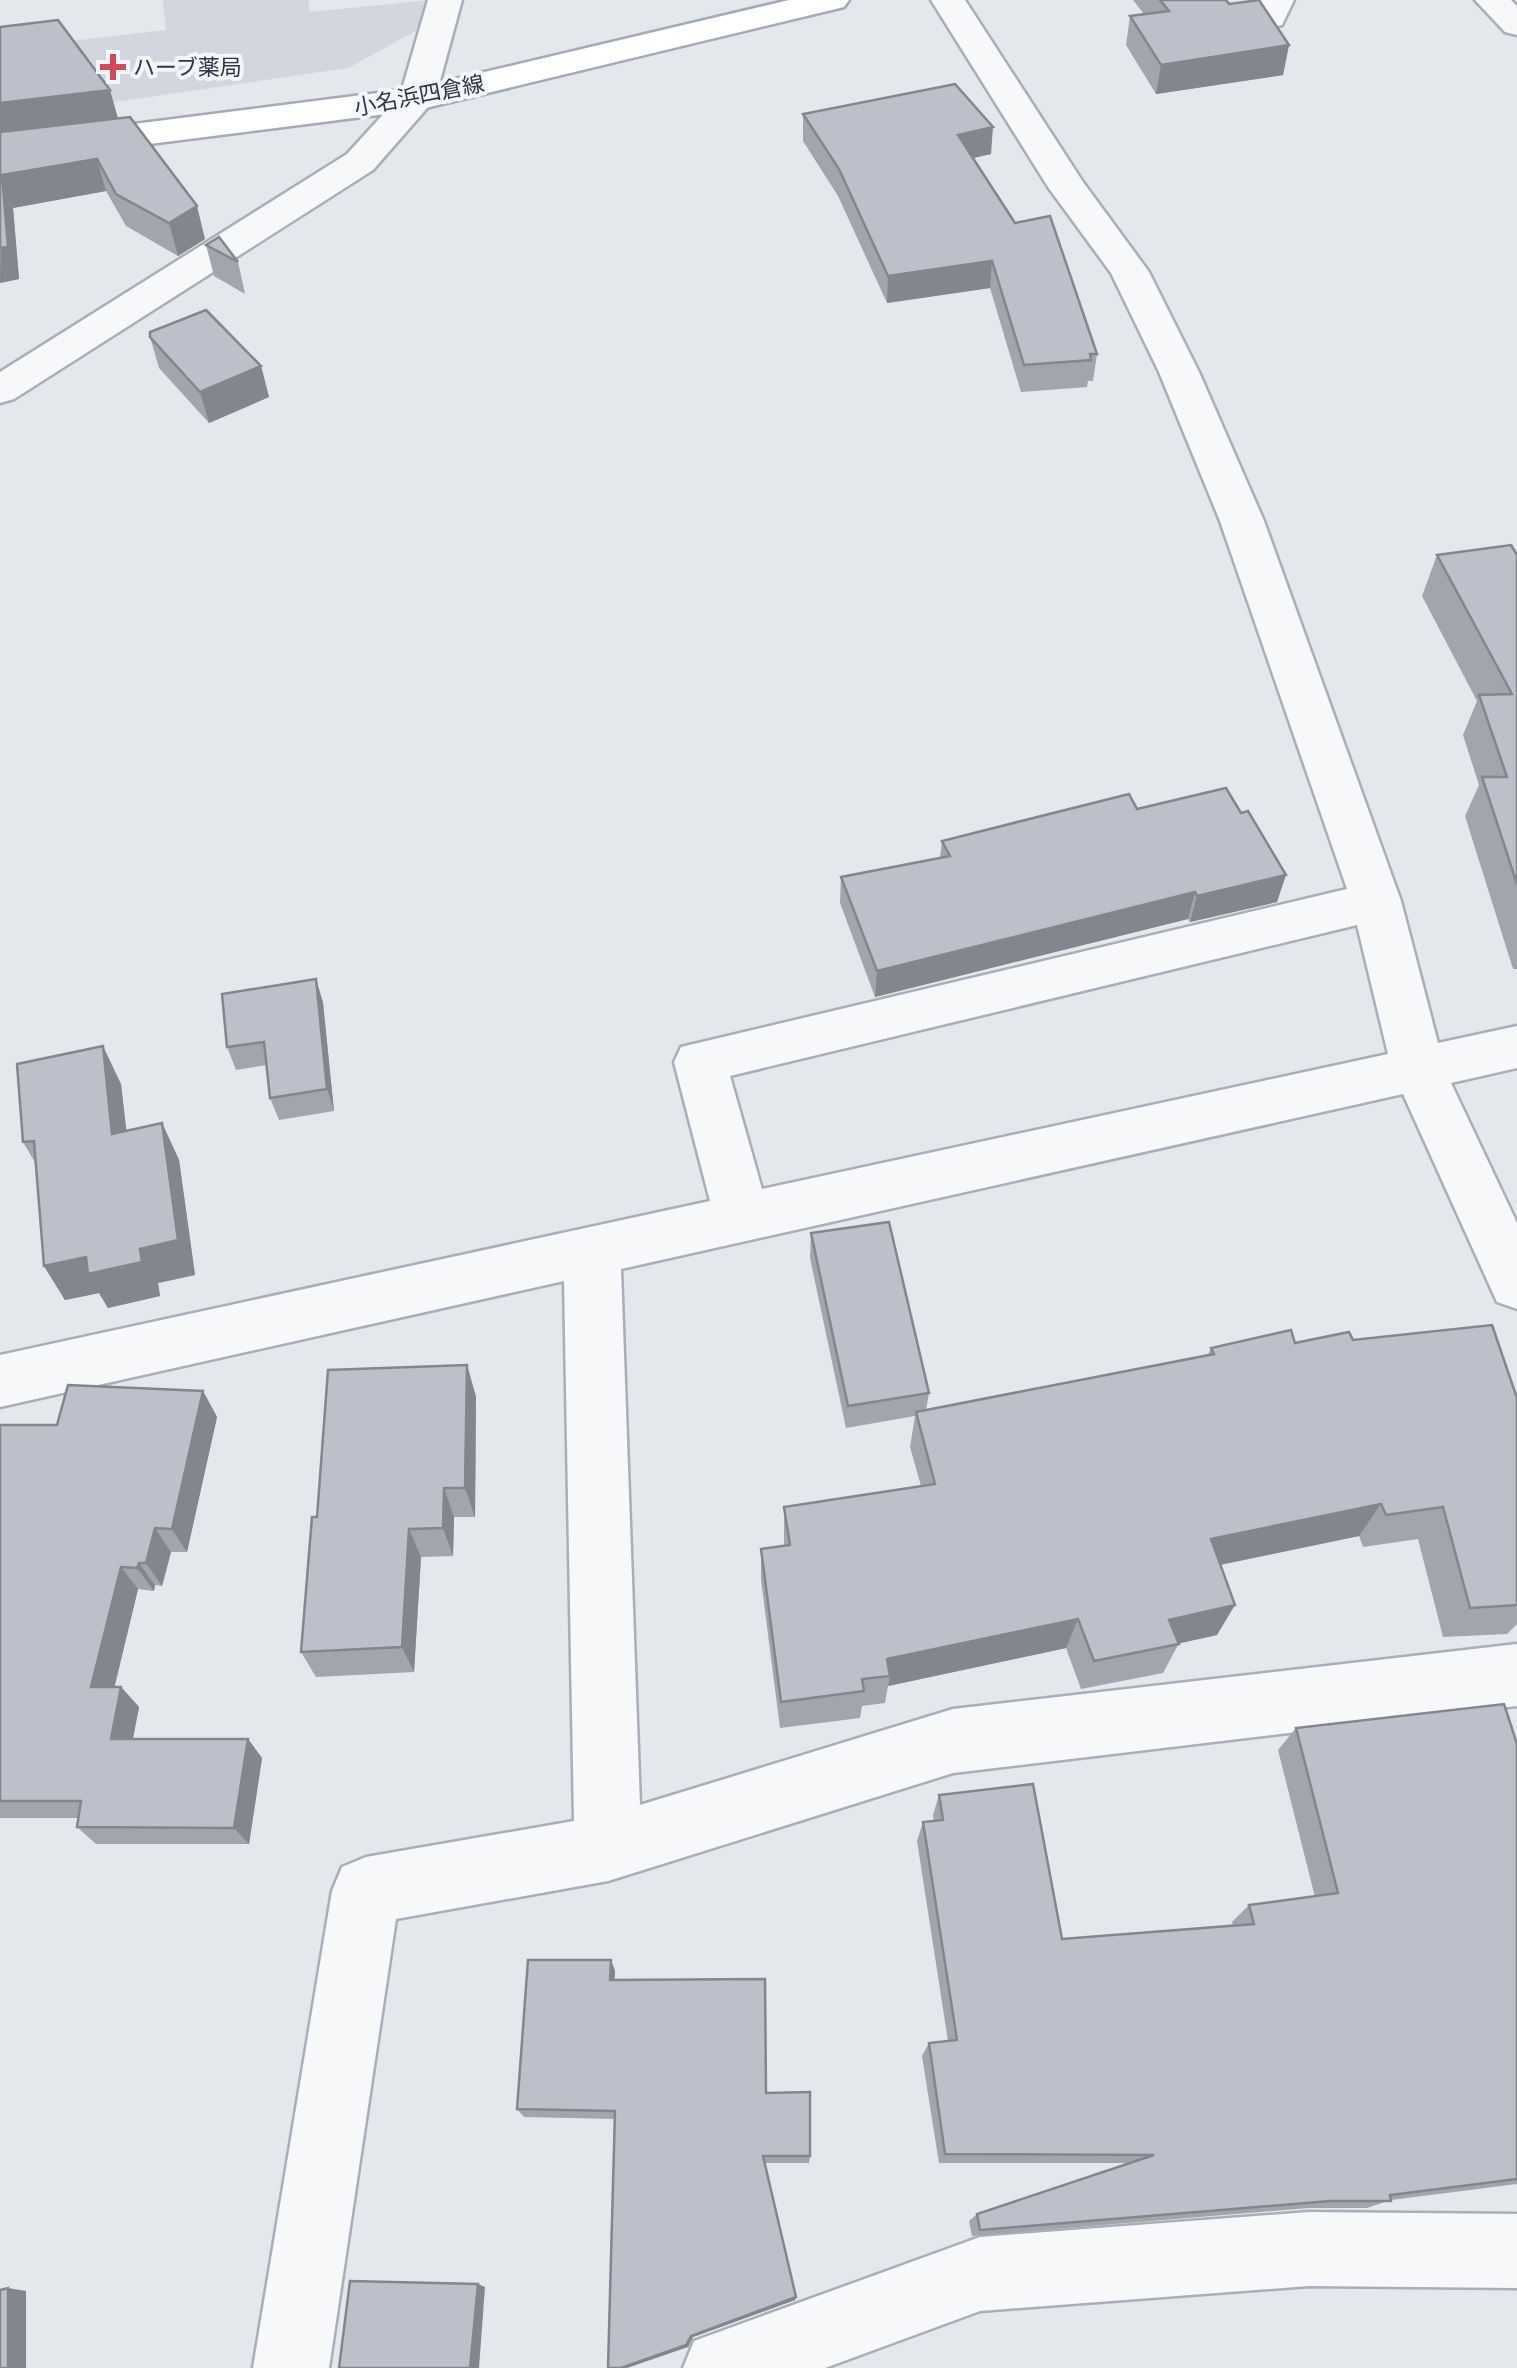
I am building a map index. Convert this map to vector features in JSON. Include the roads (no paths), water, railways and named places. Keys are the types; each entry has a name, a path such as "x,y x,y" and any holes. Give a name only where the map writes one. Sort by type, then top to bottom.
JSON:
{"main road":[{"name":"小名浜四倉線","path":"0,152 417,99 832,0"}],"street":[{"path":"0,390 360,162 417,99 446,0"},
{"path":"948,0 1068,188 1130,272 1179,372 1242,521 1376,902 1416,1066 1517,1284"},
{"path":"1492,0 1517,26"},
{"path":"742,1216 700,1062 1376,902"},
{"path":"0,1381 1517,1046"},
{"path":"592,1249 608,1848"},
{"path":"290,2368 366,1891 608,1848 953,1741 1517,1675"},
{"path":"721,2368 980,2274 1309,2249 1517,2251"}],"place":[{"name":"ハーブ薬局","path":"113,67"}]}
